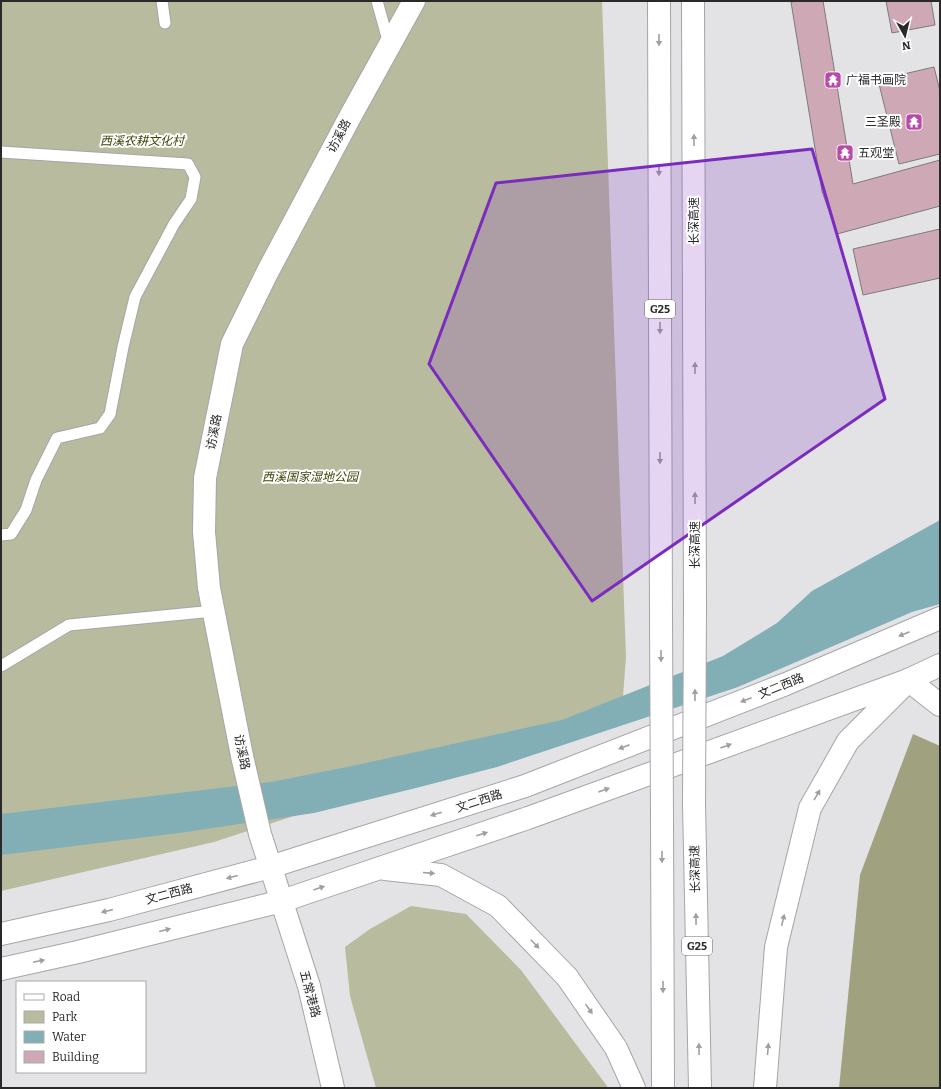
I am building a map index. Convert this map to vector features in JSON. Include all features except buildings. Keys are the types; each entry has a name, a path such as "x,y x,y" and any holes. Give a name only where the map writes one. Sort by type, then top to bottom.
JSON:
{"main road":[{"name":"访溪路","path":"282,901 260,834 242,756 209,588 204,532 205,478 232,344 268,271 414,1"},
{"name":"G25","path":"659,1 663,1088"},
{"name":"长深高速","path":"694,1 694,804 700,1088"},
{"name":"文二西路","path":"1,934 109,910 270,867 525,786 786,684 940,618"},
{"path":"1,969 78,952 282,901 376,868 528,818 908,680 940,665"},
{"path":"908,680 940,705"},
{"path":"765,1088 776,947 810,808 848,741 908,680"},
{"path":"376,868 441,875 498,906 567,978 616,1048 634,1088"},
{"name":"五常港路","path":"282,901 309,986 333,1088"}],"lane":[{"path":"162,1 166,23"},
{"path":"377,1 390,45"},
{"path":"1,152 188,164 195,177 191,199 174,224 135,297 123,347 110,414 100,428 57,438 36,480 26,510 11,534 1,535"},
{"path":"1,666 69,625 214,611"}],"highlighted area":[{"path":"812,149 885,399 592,601 429,364 496,183"}],"green space":[{"name":"西溪国家湿地公园","path":"1,1 602,1 626,657 622,709 214,842 1,891"},
{"path":"913,734 940,746 940,1088 839,1088 860,875"},
{"path":"411,906 466,914 521,970 607,1088 376,1088 350,996 345,947 370,929"}],"water":[{"path":"940,520 940,604 912,612 738,687 497,767 314,813 179,833 1,855 1,814 271,782 352,766 562,720 723,656 777,623 812,591"}],"place":[{"name":"广福书画院","path":"833,80"},
{"name":"三圣殿","path":"914,122"},
{"name":"五观堂","path":"845,153"}],"park label":[{"name":"西溪农耕文化村","path":"142,141"}]}
